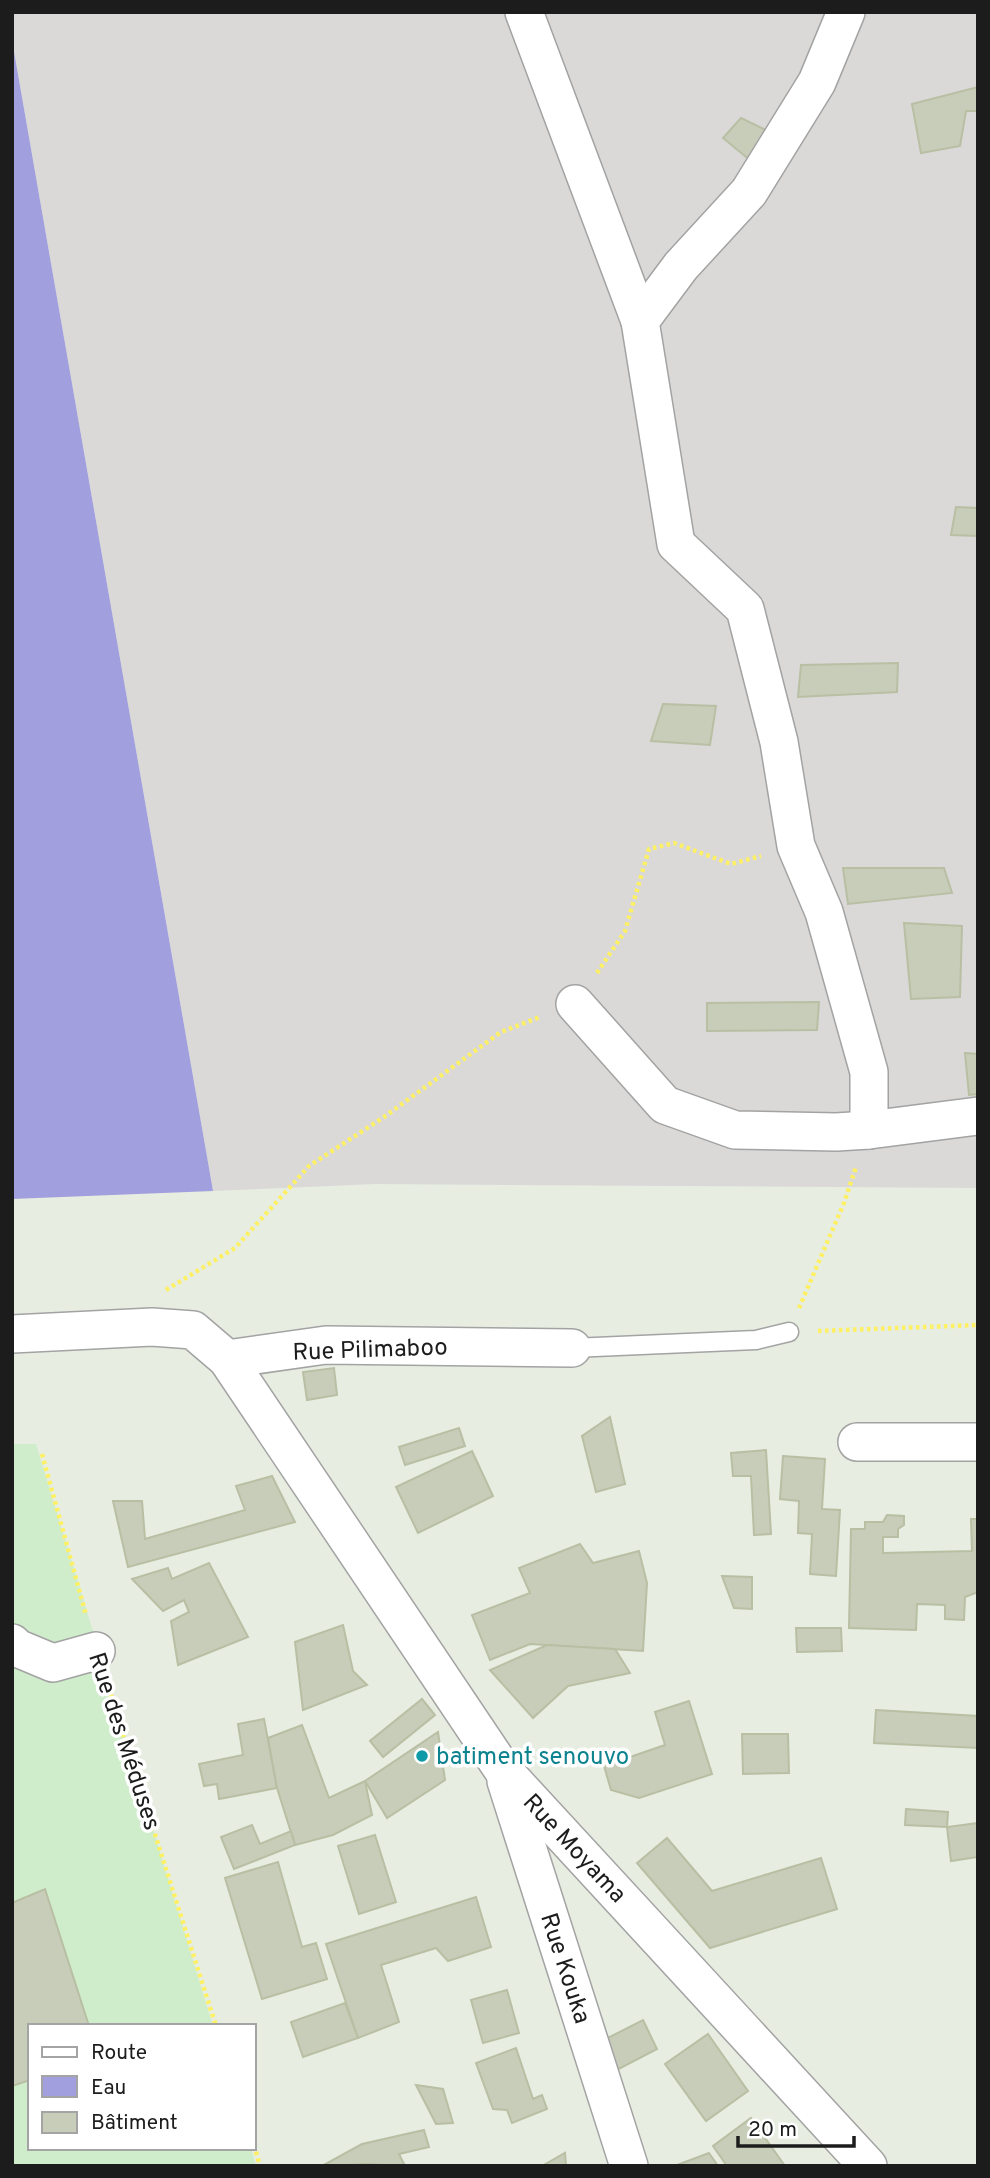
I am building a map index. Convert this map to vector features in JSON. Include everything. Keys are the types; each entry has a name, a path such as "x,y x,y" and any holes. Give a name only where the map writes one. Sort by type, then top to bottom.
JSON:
{"street":[{"path":"524,12 640,321 676,544 745,609 779,743 796,846 824,912 869,1072 869,1130"},
{"path":"640,321 681,267 749,192 817,82 846,12"},
{"path":"575,1004 665,1105 735,1130 869,1130 978,1116"},
{"path":"12,1334 152,1327 193,1330 227,1359"},
{"name":"Rue Pilimaboo","path":"227,1359 326,1346 572,1348"},
{"name":"Rue Moyama","path":"227,1359 503,1770 868,2166"},
{"path":"857,1442 978,1442"},
{"path":"12,1643 17,1648 53,1662 96,1650"},
{"name":"Rue Kouka","path":"503,1770 629,2166"}],"lane":[{"path":"572,1348 756,1340 789,1332"}],"path":[{"path":"164,1292 235,1248 309,1166 384,1117 501,1032 575,1004 625,930 649,849 674,843 732,864 796,846"},
{"path":"869,1130 845,1203 789,1332 978,1325"},
{"name":"Rue des Méduses","path":"42,1454 96,1650 215,2024"}],"shaded area":[{"path":"12,12 978,12 978,1188 375,1184 213,1191 12,40"}],"green space":[{"path":"12,1444 36,1444 212,2024 28,2024 28,2150 252,2150 256,2166 12,2166"}],"water":[{"path":"12,40 213,1191 12,1199"}],"building":[{"path":"978,87 978,111 966,111 960,146 921,153 912,104"},
{"path":"741,118 776,135 757,166 723,138"},
{"path":"956,507 978,508 978,536 951,535"},
{"path":"898,663 897,692 798,697 801,665"},
{"path":"663,704 716,706 710,745 651,741"},
{"path":"843,868 944,868 952,893 848,904"},
{"path":"904,923 962,926 960,997 911,999"},
{"path":"819,1002 817,1030 707,1031 707,1003"},
{"path":"965,1053 978,1054 978,1094 969,1095"},
{"path":"334,1368 337,1395 307,1400 303,1372"},
{"path":"610,1417 625,1484 596,1492 582,1436"},
{"path":"459,1428 465,1446 405,1465 399,1447"},
{"path":"766,1450 771,1534 754,1535 751,1476 733,1476 731,1453"},
{"path":"472,1451 493,1496 418,1533 396,1487"},
{"path":"783,1456 825,1459 822,1509 840,1510 836,1576 810,1574 812,1534 798,1533 799,1501 780,1499"},
{"path":"272,1476 295,1522 128,1567 113,1501 142,1501 145,1539 245,1510 236,1486"},
{"path":"887,1515 904,1516 904,1525 898,1529 898,1537 883,1537 883,1553 972,1551 971,1519 978,1519 978,1592 965,1597 964,1620 945,1619 945,1605 917,1604 916,1630 849,1628 851,1529 865,1529 865,1522 883,1522"},
{"path":"580,1544 593,1563 639,1551 647,1583 643,1651 530,1644 490,1660 472,1615 530,1593 519,1568"},
{"path":"209,1563 248,1637 178,1665 171,1621 189,1612 184,1600 163,1611 132,1579 168,1568 172,1579"},
{"path":"722,1576 752,1577 752,1609 734,1608"},
{"path":"343,1625 353,1671 367,1685 303,1710 295,1642"},
{"path":"796,1628 841,1628 842,1651 797,1652"},
{"path":"547,1645 615,1649 630,1673 568,1686 533,1718 490,1670"},
{"path":"422,1699 435,1715 383,1757 370,1741"},
{"path":"689,1701 712,1774 639,1798 611,1790 604,1766 665,1745 655,1712"},
{"path":"876,1710 978,1716 978,1748 874,1743"},
{"path":"264,1719 277,1788 219,1799 217,1784 204,1786 199,1764 243,1755 238,1724"},
{"path":"302,1725 329,1798 365,1781 372,1815 333,1835 295,1845 277,1788 268,1738"},
{"name":"batiment senouvo","path":"438,1732 445,1780 387,1818 365,1781"},
{"path":"742,1734 788,1734 789,1773 743,1774"},
{"path":"906,1809 948,1812 947,1827 905,1825"},
{"path":"978,1823 978,1857 951,1861 947,1827"},
{"path":"252,1825 260,1844 291,1831 295,1845 234,1869 221,1837"},
{"path":"375,1835 396,1902 359,1914 338,1846"},
{"path":"667,1838 712,1891 821,1858 837,1909 710,1948 637,1863"},
{"path":"278,1862 302,1947 316,1943 327,1979 262,1999 225,1878"},
{"path":"45,1889 88,2024 28,2024 28,2081 12,2086 12,1903"},
{"path":"476,1897 491,1947 448,1961 436,1948 381,1965 399,2022 358,2038 326,1944"},
{"path":"507,1990 519,2033 483,2043 471,2000"},
{"path":"345,2003 358,2038 303,2057 291,2022"},
{"path":"643,2020 657,2049 613,2072 598,2043"},
{"path":"708,2034 748,2091 706,2121 665,2064"},
{"path":"516,2048 533,2099 542,2095 547,2109 512,2123 507,2110 493,2109 476,2063"},
{"path":"416,2085 443,2089 453,2123 436,2124"},
{"path":"751,2118 785,2166 727,2166 713,2146"},
{"path":"424,2130 429,2147 399,2154 405,2166 322,2166 362,2144"},
{"path":"565,2153 566,2166 542,2166"},
{"path":"709,2153 718,2166 677,2166 677,2165"}],"place":[{"name":"batiment senouvo","path":"422,1756"}]}
